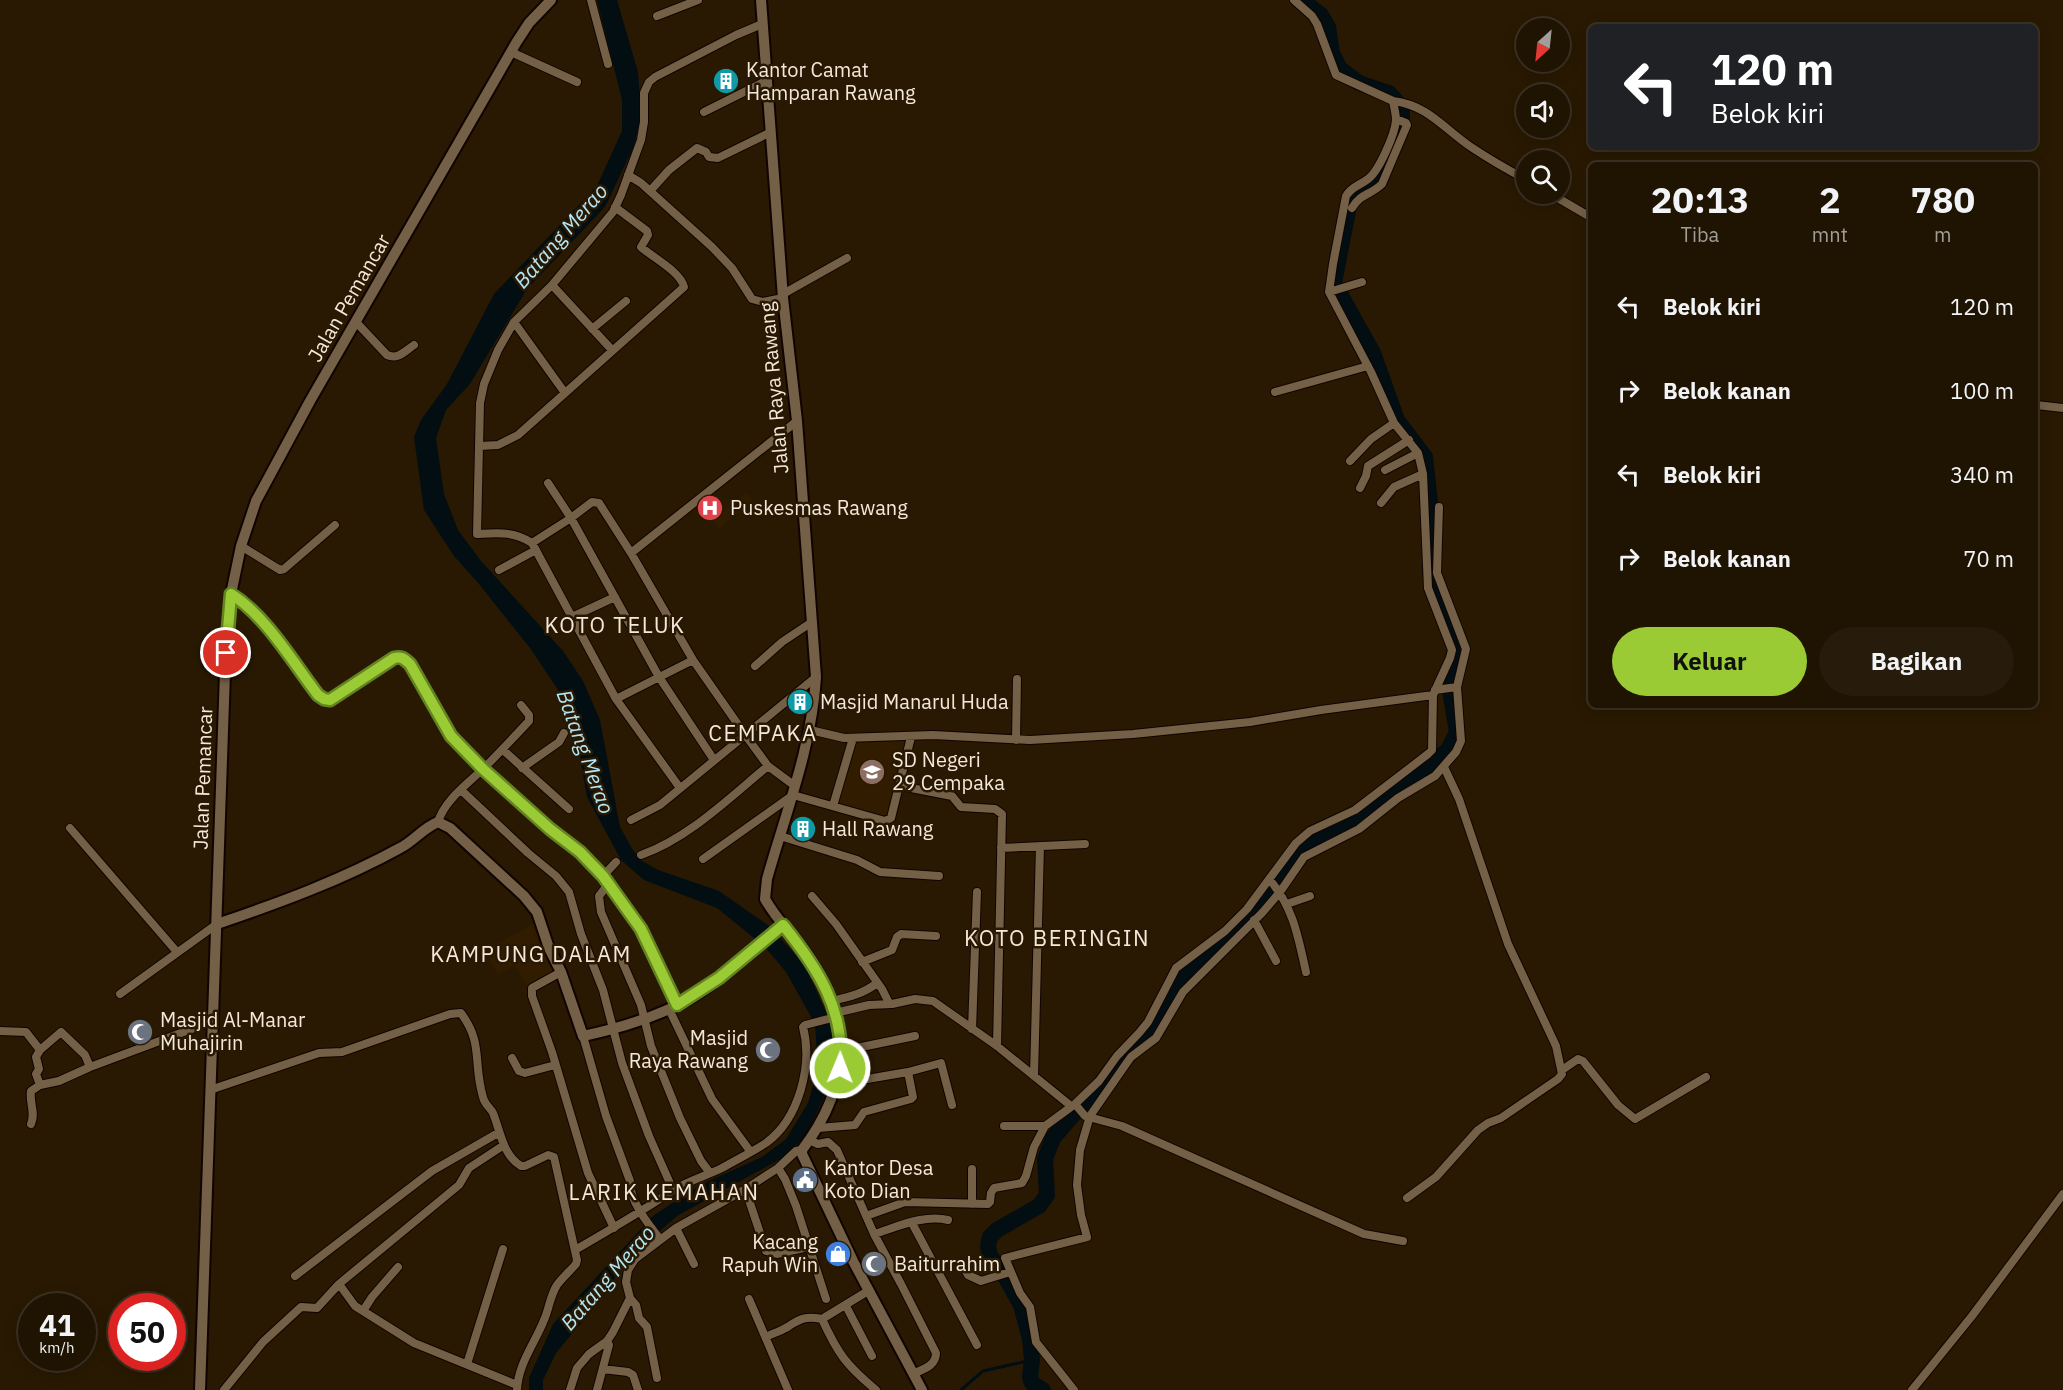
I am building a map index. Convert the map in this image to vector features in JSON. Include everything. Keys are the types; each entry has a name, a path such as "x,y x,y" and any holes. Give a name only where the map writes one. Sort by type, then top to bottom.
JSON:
{"main road":[{"name":"Jalan Pemancar","path":"200,1390 225,673 231,594 241,546 256,501 310,401 529,23 551,0"},
{"name":"Jalan Raya Rawang","path":"761,0 783,296 797,421 816,676 815,704 810,730 765,891 768,905 781,927 810,959 833,1012 842,1051 838,1084 829,1107 818,1128 802,1150"},
{"path":"217,924 289,900 402,848 430,825 438,822 450,828 524,896 537,912 583,1036 613,1030 673,1007 719,978 781,927"},
{"path":"802,1150 868,1291 913,1374 918,1389"}],"street":[{"path":"591,0 608,64"},
{"path":"657,16 698,0"},
{"path":"1294,0 1312,16 1317,24 1335,75 1393,101 1408,103 1445,125 1469,146 1516,174"},
{"path":"680,788 616,699 534,547 523,537 507,532 477,534 480,403 484,384 498,350 514,322 552,285 615,207 643,132 644,93 649,82 736,35 762,24"},
{"path":"512,52 577,82"},
{"path":"704,112 768,80"},
{"path":"1352,208 1362,196 1376,191 1382,184 1407,125 1400,120 1393,101"},
{"path":"866,1216 905,1202 972,1204 990,1202 994,1188 1022,1183 1034,1147 1045,1126 1075,1105 1149,1023 1176,968 1225,931 1247,909 1271,881 1296,843 1321,824 1354,810 1428,754 1433,745 1436,692 1452,650 1428,588 1423,474 1418,453 1394,423 1334,291 1332,264 1345,199 1350,189 1375,173 1400,120"},
{"path":"650,191 669,170 697,148 706,152 709,157 718,158 771,132"},
{"path":"628,175 650,191 732,268 752,298 763,302 783,296 847,258"},
{"path":"1568,204 1588,216"},
{"path":"480,446 498,446 518,435 682,290 684,285 640,245 648,235 646,231 615,207"},
{"path":"1334,291 1362,282"},
{"path":"552,285 612,350"},
{"path":"592,329 626,301"},
{"path":"356,322 387,355 392,357 400,355 414,345"},
{"path":"514,322 565,393"},
{"path":"1275,392 1368,366"},
{"path":"2038,405 2063,408"},
{"path":"631,553 797,421"},
{"path":"1350,461 1371,439 1394,423"},
{"path":"1360,488 1368,466 1409,440"},
{"path":"1385,470 1418,453"},
{"path":"1381,504 1394,487 1423,474"},
{"path":"548,483 571,518 659,677 714,760"},
{"path":"499,570 534,547 592,502 599,503 693,660 768,766 794,790 833,806 889,820 901,786 911,737"},
{"path":"1074,1390 1036,1342 1030,1307 1006,1274 1005,1258 1087,1237 1080,1207 1078,1176 1080,1150 1088,1116 1131,1057 1156,1038 1183,992 1280,891 1304,857 1359,829 1398,798 1435,776 1456,752 1461,741 1456,687 1466,649 1437,573 1439,507"},
{"path":"241,546 280,570 335,525"},
{"path":"231,594 259,617 318,695 324,699 330,700 394,658 400,657 410,664 446,729 483,769 550,829 580,852 606,879 641,929 712,1099 750,1151"},
{"path":"572,617 615,597"},
{"path":"755,666 782,642 812,622"},
{"path":"616,699 693,660"},
{"path":"631,820 660,805 816,676"},
{"path":"1016,740 1017,679"},
{"path":"810,730 844,738 944,735 1016,740 1133,734 1250,722 1456,687"},
{"path":"438,822 441,812 530,718 521,705"},
{"path":"522,768 559,742 564,733"},
{"path":"833,806 853,738"},
{"path":"502,750 569,809"},
{"path":"641,855 661,847 700,821 768,766"},
{"path":"1407,1198 1436,1177 1478,1130 1501,1118 1558,1079 1562,1070 1556,1046 1545,1020 1508,944 1459,799 1444,767"},
{"path":"901,786 952,796 961,807 999,810 1002,814 997,1046"},
{"path":"461,790 556,876 569,892 603,990 632,1090 673,1190"},
{"path":"703,859 794,790"},
{"path":"70,828 177,952"},
{"path":"780,836 857,860 880,872 939,876"},
{"path":"1001,848 1085,844"},
{"path":"1034,1076 1040,846"},
{"path":"616,862 599,896 601,912 641,1005 651,1046 680,1118 700,1161 710,1173"},
{"path":"1271,881 1280,891 1296,923 1306,972"},
{"path":"972,1029 977,892"},
{"path":"812,896 836,924 889,1003"},
{"path":"1287,904 1310,896"},
{"path":"1254,920 1276,961"},
{"path":"120,994 217,924"},
{"path":"862,962 892,950 897,937 901,934 936,936"},
{"path":"561,972 536,985 531,992 588,1173 614,1228"},
{"path":"575,1250 665,1198 673,1190 710,1173 766,1142 777,1131 797,1100 802,1087 807,1048 802,1027 833,1012 877,983"},
{"path":"833,1012 915,999 933,1001 997,1046 1088,1116 1122,1126 1364,1234 1403,1241"},
{"path":"210,1090 319,1053 342,1052 460,1012 467,1022 475,1037 484,1102 492,1110 504,1145 521,1166 548,1155 554,1157 575,1250 576,1264 557,1285 552,1295 545,1320 531,1346 517,1388 467,1364 425,1349 355,1306 339,1284"},
{"path":"31,1124 34,1117 30,1095 31,1091 40,1085 59,1081 213,1021"},
{"path":"1149,1023 1160,1030"},
{"path":"0,1031 28,1033 40,1050"},
{"path":"40,1085 36,1074 39,1069 36,1057 40,1050 61,1032 64,1032 85,1055 90,1067"},
{"path":"583,1036 606,1116 630,1181 629,1188 659,1238"},
{"path":"842,1051 915,1036"},
{"path":"512,1058 519,1071 525,1073 555,1065"},
{"path":"1562,1070 1578,1059 1583,1060 1618,1106 1635,1119 1706,1077"},
{"path":"838,1084 942,1064 952,1105"},
{"path":"818,1128 855,1125 864,1112 911,1100 913,1097 908,1072"},
{"path":"1004,1126 1045,1126"},
{"path":"295,1276 432,1171 498,1133"},
{"path":"809,1140 818,1144 828,1142 837,1150 874,1234 936,1353 936,1359 932,1364 913,1374"},
{"path":"224,1390 260,1346 301,1307 317,1308 339,1284 459,1185 469,1168 504,1145"},
{"path":"657,1378 647,1327 639,1318 636,1305 630,1298 626,1282 628,1270 635,1259 659,1238 744,1190 778,1168 796,1151 802,1150"},
{"path":"778,1168 796,1206 826,1299"},
{"path":"972,1169 972,1204"},
{"path":"744,1190 766,1251 777,1254 808,1247"},
{"path":"1912,1390 2063,1194"},
{"path":"874,1234 935,1217 948,1220"},
{"path":"912,1223 977,1345"},
{"path":"676,1228 694,1264"},
{"path":"467,1364 503,1249"},
{"path":"963,1266 968,1275 981,1281 1006,1274"},
{"path":"363,1311 372,1297 399,1267"},
{"path":"766,1336 809,1316 822,1319 868,1291"},
{"path":"570,1390 577,1368 589,1354 608,1341 630,1298"},
{"path":"748,1299 788,1390"},
{"path":"846,1306 872,1356"},
{"path":"822,1319 841,1356 852,1370 876,1390"},
{"path":"597,1390 609,1345 608,1341"},
{"path":"603,1369 628,1372 633,1375 638,1390"}],"shaded area":[{"name":"Puskesmas Rawang","path":"746,493 753,501 719,529 697,504 708,495 723,512"},
{"name":"SD Negeri 29 Cempaka","path":"855,738 908,739 888,818 836,805"},
{"path":"536,922 556,970 528,987 514,965 498,975 485,951"}],"water":[{"name":"Batang Merao","path":"597,0 617,0 638,72 641,114 634,146 605,207 527,289 470,384 446,410 436,438 444,494 458,530 481,561 563,651 583,681 600,720 620,827 633,850 642,861 658,870 719,891 769,926 804,964 826,1012 834,1039 831,1074 823,1099 807,1133 786,1156 677,1216 627,1259 602,1298 556,1353 543,1380 543,1390 529,1390 529,1378 553,1324 654,1215 700,1185 762,1157 786,1139 808,1103 818,1069 815,1024 786,972 765,947 717,908 644,880 621,860 587,797 576,735 560,693 530,648 454,556 424,510 414,437 421,420 447,384 494,294 597,186 622,131 622,100"}],"waterway":[{"path":"1043,1390 1032,1383 1030,1339 1021,1305 1001,1269 990,1256 988,1246 990,1237 997,1230 1039,1206 1047,1195 1045,1159 1053,1138 1115,1067 1154,1031 1189,967 1234,934 1314,838 1360,818 1448,750 1457,732 1448,679 1457,650 1430,570 1434,538 1425,457 1397,420 1373,353 1334,283 1350,201 1380,175 1402,123 1402,108 1389,93 1359,83 1340,69 1332,53 1328,27 1321,15 1302,0"},
{"path":"961,1390 983,1371 1032,1360"}],"place":[{"name":"Kantor Camat Hamparan Rawang","path":"726,81"},
{"name":"Puskesmas Rawang","path":"710,508"},
{"name":"Masjid Manarul Huda","path":"800,702"},
{"name":"SD Negeri 29 Cempaka","path":"872,772"},
{"name":"Hall Rawang","path":"803,829"},
{"name":"Masjid Al-Manar Muhajirin","path":"140,1032"},
{"name":"Masjid Raya Rawang","path":"768,1050"},
{"name":"Kantor Desa Koto Dian","path":"805,1180"},
{"name":"Kacang Rapuh Win","path":"838,1254"},
{"name":"Baiturrahim","path":"874,1264"}],"district":[{"name":"KOTO TELUK","path":"615,625"},
{"name":"CEMPAKA","path":"763,733"},
{"name":"KOTO BERINGIN","path":"1057,938"},
{"name":"KAMPUNG DALAM","path":"531,954"},
{"name":"LARIK KEMAHAN","path":"664,1192"}],"route":[{"path":"226,653 231,594 259,617 318,695 324,699 330,700 394,658 404,659 410,664 451,736 483,769 550,829 580,852 603,876 641,929 677,1005 719,978 783,925 810,959 832,1001 842,1051 840,1068"}]}
